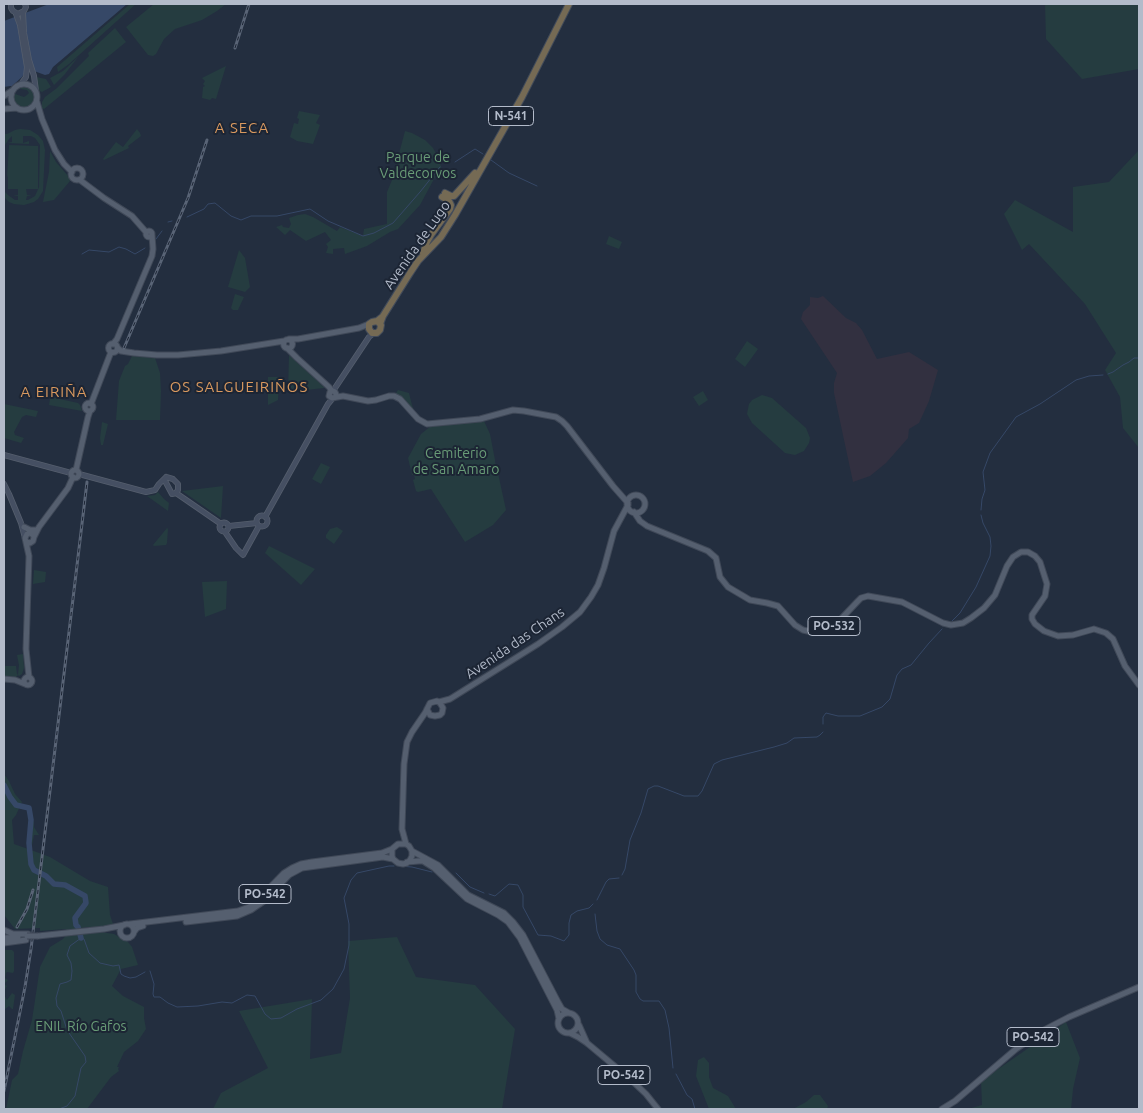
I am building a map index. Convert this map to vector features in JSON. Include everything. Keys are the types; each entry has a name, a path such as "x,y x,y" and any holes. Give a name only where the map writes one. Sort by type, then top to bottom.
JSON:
{"highway":[{"name":"Avenida de Lugo","path":"378,323 410,273 448,226 522,97 569,4"},
{"path":"423,256 425,246 431,235 450,209 451,205 444,195 454,196 486,160"},
{"name":"N-541","path":"372,322 378,323 380,330 377,333 370,331 372,322"}],"main road":[{"path":"4,96 21,84 26,77 27,67 20,25 16,14 12,10 12,4"},
{"path":"25,4 23,24 38,96 37,101 42,119 57,154 72,172 71,175 74,179 80,180 132,216 150,236 153,248 152,256 116,344 116,351 111,352 91,404 93,408 88,410 75,474 60,499 29,538"},
{"path":"16,14 23,13"},
{"path":"21,84 28,84 36,91"},
{"path":"13,90 11,100 17,108"},
{"path":"29,110 37,101"},
{"path":"4,109 17,108 29,110 36,113 42,119"},
{"path":"72,172 76,168 81,170 83,174 80,180"},
{"path":"116,344 121,351 178,355 289,344 298,339 361,327 370,331 333,393 265,517 267,521 264,526 229,526 226,523 221,524 176,494 172,494 164,479"},
{"path":"289,344 293,354 330,387 333,393 372,401 394,396 400,398 418,419 427,424 480,419 519,410 552,416 562,421 640,521"},
{"path":"4,455 146,492 155,490 166,477 170,477 176,481 178,486 176,494"},
{"path":"4,484 29,538 26,641 28,669 26,680 4,678"},
{"path":"619,493 641,496 645,500 640,521"},
{"path":"628,504 630,497 636,495"},
{"name":"Avenida das Chans","path":"406,844 402,829 405,755 409,738 430,703 450,699 556,632 580,612 598,585 614,531 628,504"},
{"path":"622,516 633,512 642,512"},
{"path":"221,524 221,531 225,532 236,548 243,554 258,525 257,519 265,517"},
{"name":"PO-532","path":"640,521 647,526 708,550 716,558 720,577 728,587 750,600 778,606 795,625 803,630 812,632 831,628 861,598 868,596 902,602 943,623 955,624 963,622 984,608 995,596 1007,566 1013,557 1021,552 1028,552 1038,558 1047,584 1045,596 1032,615 1035,624 1044,632 1058,636 1073,635 1094,629 1106,633 1113,639 1125,666 1139,685"},
{"path":"22,525 30,530 38,529"},
{"path":"225,532 229,526"},
{"name":"Avenida das Chans","path":"420,721 440,715 450,699"},
{"path":"439,702 443,709"},
{"path":"427,709 432,716"},
{"name":"Avenida das Chans","path":"394,847 402,829"},
{"name":"PO-542","path":"127,924 238,911 249,907 284,873 301,864 382,853 401,843 406,844 412,851 438,866 468,895 504,914 513,922 523,935 562,1009 578,1018 587,1043"},
{"path":"393,859 391,854 394,847"},
{"path":"407,862 412,856 412,851"},
{"name":"PO-542","path":"122,935 129,938 137,928 144,926 237,916 251,910 264,901 289,875 302,868 383,857 393,859 399,864 418,861 434,868 467,899 508,922 520,938 558,1010 560,1029 587,1043 646,1094 658,1109"},
{"path":"122,935 121,929 127,924"},
{"path":"4,937 56,936 61,933 104,929 127,924 133,927 134,932"},
{"path":"104,929 115,931 122,935"},
{"path":"4,930 27,937"},
{"path":"4,942 27,937"},
{"name":"PO-542","path":"942,1109 955,1101 1016,1049 1042,1031 1074,1014 1139,987"},
{"path":"559,1019 563,1014 569,1013"},
{"path":"570,1033 574,1032 579,1025"}],"shaded area":[{"path":"823,296 862,330 877,359 909,352 938,370 929,401 919,423 909,429 908,438 886,463 870,476 853,482 834,393 837,373 801,319 803,312 810,305 810,297 818,298"}],"green space":[{"path":"130,4 136,4 58,72 57,67"},
{"path":"154,4 226,4 202,20 175,29 164,39 153,56 148,55 126,27"},
{"path":"1045,4 1139,4 1139,69 1082,79 1046,39"},
{"path":"115,28 126,42 44,109 42,108 42,102 45,97 57,88 89,56 88,53"},
{"path":"78,57 54,85 50,78 63,71"},
{"path":"226,66 216,99 202,98 205,81 202,78"},
{"path":"36,77 46,79 51,87 42,92 38,90"},
{"path":"24,86 34,91 36,97 33,105 24,109 16,105 13,95 24,97 27,95 29,93 27,90 20,87"},
{"path":"299,111 320,115 316,123 320,125 313,144 297,141 290,137 294,123 298,124"},
{"path":"137,129 141,136 128,146 129,148 103,159 116,142 123,147"},
{"path":"15,130 30,130 38,135 43,141 45,150 43,191 34,202 24,205 9,202 4,197 4,185 4,134","holes":["12,136 12,142 7,143 29,144 29,141 23,143 23,136 31,136 40,145 39,187 35,196 28,200 26,200 27,196 32,195 27,195 26,189 38,189 38,146 9,145 8,189 18,189 18,195 13,195 18,196 18,200 15,200 5,192 5,145"]},
{"name":"Parque de Valdecorvos","path":"405,131 425,140 433,148 442,170 434,179 420,205 398,229 367,246 345,254 344,248 333,249 333,254 326,253 328,247 326,244 331,240 325,232 306,241 290,230 285,235 276,227 282,225 289,228 291,224 289,218 305,214 337,231 340,227 363,236 364,229 387,224 387,192"},
{"path":"1139,150 1139,448 1123,428 1120,397 1105,370 1116,353 1085,304 1029,244 1022,250 1004,214 1015,200 1073,232 1073,187 1109,182"},
{"path":"50,151 70,181 54,200 43,202 49,172"},
{"path":"609,236 622,242 619,249 606,244"},
{"path":"239,250 245,258 250,287 245,292 228,287"},
{"path":"235,294 244,297 238,310 231,308"},
{"path":"747,341 758,349 745,367 735,359"},
{"path":"289,355 324,387 324,388 288,392"},
{"path":"132,356 155,358 160,373 160,420 116,420 119,381 125,366"},
{"path":"268,377 279,377 278,400 268,405"},
{"path":"398,390 409,393 414,411 412,412 394,396"},
{"path":"703,391 708,400 699,406 693,397"},
{"path":"762,395 772,398 806,428 810,438 804,451 795,455 785,453 752,423 747,414 749,404 752,400"},
{"path":"51,397 78,403 82,411 49,405"},
{"path":"4,404 38,411 36,417 26,415 22,417 14,432 15,435 24,438 21,443 4,438"},
{"name":"Cemiterio de San Amaro","path":"484,421 490,434 506,510 493,525 465,542 431,489 416,491 413,480 415,479 414,475 412,475 408,458 421,434 431,426"},
{"path":"102,422 108,424 103,445 101,445 100,438"},
{"path":"321,463 330,467 321,484 312,479"},
{"path":"223,486 221,518 182,491 215,487"},
{"path":"158,492 169,503 168,511 147,496 155,495"},
{"path":"337,527 343,531 334,544 326,538 326,535 330,529"},
{"path":"167,528 166,545 154,546 153,545"},
{"path":"269,546 315,569 301,585 265,553"},
{"path":"34,570 46,572 45,582 33,584"},
{"path":"227,581 226,609 205,617 202,582"},
{"path":"23,654 24,668 22,674 18,675 17,655"},
{"path":"4,666 16,666 18,675 16,677 4,676"},
{"name":"ENIL Río Gafos","path":"4,774 15,794 22,802 12,820 14,844 28,849 29,828 34,821 34,827 39,835 34,835 31,850 50,857 90,881 108,887 110,915 114,927 81,928 81,933 101,932 114,934 128,942 132,947 138,965 121,969 112,986 123,996 144,1007 146,1029 138,1041 124,1052 117,1067 119,1067 119,1071 111,1077 87,1109 6,1109 12,1080 18,1074 32,1020 40,967 50,947 63,939 67,934 66,929 40,931 40,928 15,929 4,915"},
{"path":"397,937 416,977 475,985 515,1029 502,1109 213,1109 221,1093 268,1068 239,1011 312,999 310,1059 341,1053 350,998 348,941"},
{"path":"4,950 12,950 14,952 14,971 13,973 6,973 5,978 8,980 4,984"},
{"path":"12,993 15,995 13,1009 9,1006 4,1010 4,995 7,1000"},
{"path":"1066,1022 1080,1058 1073,1089 1071,1109 968,1109 982,1105 981,1081"},
{"path":"704,1057 709,1063 709,1077 713,1088 728,1096 736,1109 709,1109 696,1076 698,1060"},
{"path":"814,1095 820,1095 828,1106 827,1109 793,1109 806,1102"}],"water":[{"path":"49,4 127,4 53,67 49,74 45,75 34,71 25,73 12,86 4,87 4,21"}],"waterway":[{"path":"455,162 475,149 483,154"},
{"path":"491,160 509,173 537,186"},
{"path":"187,217 204,209 208,204 215,203 231,216 241,220 251,216 277,216 310,209 328,221 363,236 374,233 393,223 440,167"},
{"path":"168,222 172,221"},
{"path":"156,239 162,231"},
{"path":"82,254 89,250 109,252 119,247 135,254 145,248"},
{"path":"1108,374 1134,358 1139,358"},
{"path":"981,510 985,490 983,472 990,453 1016,417 1040,404 1076,380 1089,376 1103,375"},
{"path":"952,621 960,613 976,587 990,556 990,537 981,515"},
{"path":"823,724 823,717 826,713 838,716 860,716 882,707 890,699 897,675 902,669 911,665 942,629"},
{"path":"622,875 625,869 630,840 648,789 658,786 684,796 698,796 714,764 722,760 787,743 794,738 817,737 823,732"},
{"path":"4,785 16,805 29,808 31,820 29,843 31,864 34,870 46,876 54,884 65,885 85,896 86,903 75,918 81,938"},
{"path":"150,971 154,984 154,997 160,997 177,1007 222,1002 232,1003 247,995 255,996 265,1014 271,1019 281,1018 297,1009 321,1000 333,989 344,969 349,945 349,924 344,898 351,880 357,873 394,866"},
{"path":"399,866 432,872"},
{"path":"456,873 470,887 484,893"},
{"path":"597,900 606,882 609,879 619,878"},
{"path":"489,894 495,896 509,884 518,885 523,895 523,907 538,935 551,936 564,941 569,935 571,915 577,911 589,908 593,904"},
{"path":"595,914 600,939 607,945 620,949 634,970 636,975 636,992 640,999 643,1001 659,1001 665,1010 669,1028 673,1068"},
{"path":"59,1109 67,1106 75,1096 81,1068 86,1062 85,1056 67,1030 61,1011 57,1006 56,998 60,984 71,980 71,963 67,955 70,946 82,938 89,953 100,963 113,966 119,965 121,974 124,976 136,977 145,972"},
{"path":"676,1074 687,1095 692,1099 695,1109"}],"railway":[{"path":"235,48 249,4"},
{"path":"124,348 188,198 207,140"},
{"path":"4,1091 31,949 87,482"},
{"path":"17,927 27,909 33,890"}],"district":[{"name":"A SECA","path":"242,128"},
{"name":"OS SALGUEIRIÑOS","path":"239,387"},
{"name":"A EIRIÑA","path":"54,392"}]}
